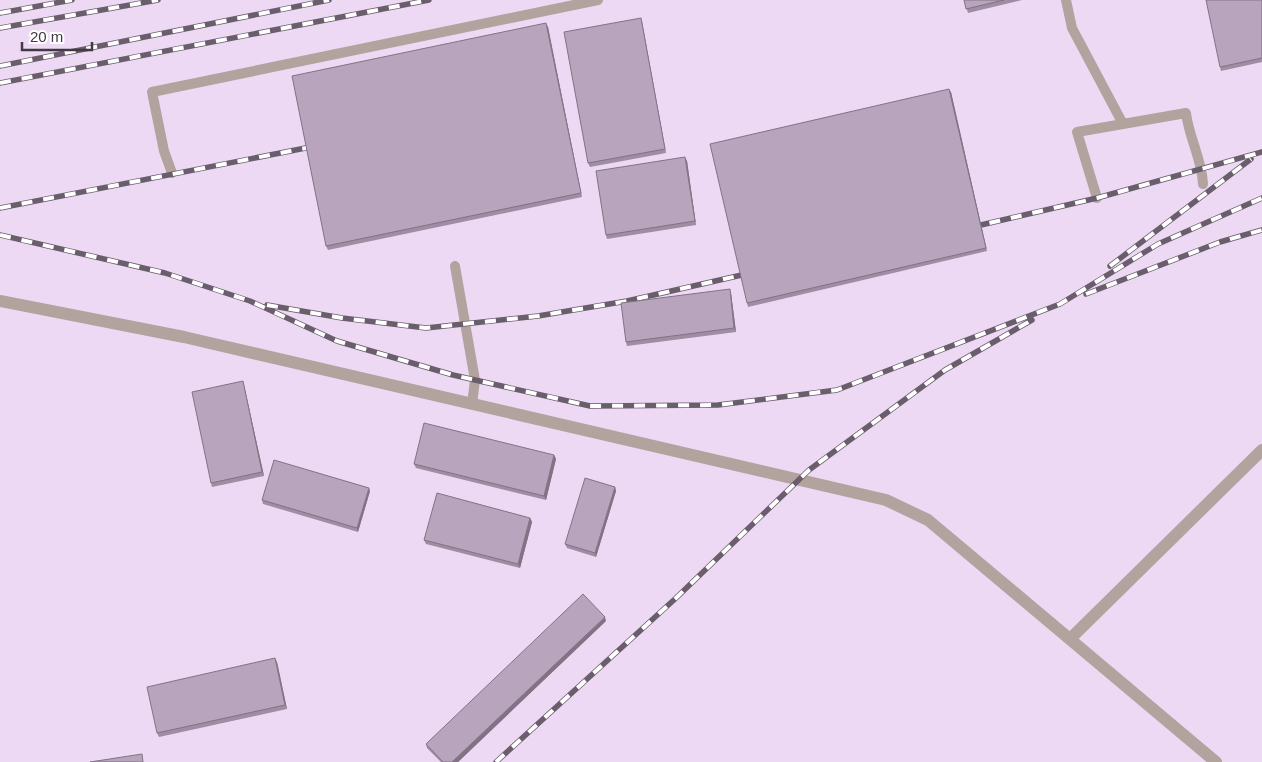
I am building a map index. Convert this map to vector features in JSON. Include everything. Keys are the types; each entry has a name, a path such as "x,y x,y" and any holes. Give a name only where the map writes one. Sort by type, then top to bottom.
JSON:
{"street":[{"path":"0,301 184,338 886,500 928,520 1216,762"},
{"path":"1070,639 1262,450"}],"lane":[{"path":"172,173 162,142 152,92 598,0"},
{"path":"1066,0 1072,28 1123,124"},
{"path":"1097,198 1077,132 1186,113 1188,130 1202,170 1203,184"},
{"path":"455,266 475,380 472,404"}],"building":[{"path":"964,0 1004,0 966,9"},
{"path":"1206,0 1262,0 1262,58 1220,67"},
{"path":"641,18 665,149 588,163 564,32"},
{"path":"546,23 581,193 326,246 292,76"},
{"path":"949,89 986,248 747,303 710,144"},
{"path":"685,157 695,221 606,235 596,171"},
{"path":"730,289 734,328 626,342 621,303"},
{"path":"243,381 262,472 211,483 192,392"},
{"path":"424,423 554,455 544,496 414,464"},
{"path":"274,460 369,488 357,528 262,500"},
{"path":"585,478 615,487 595,553 565,544"},
{"path":"437,493 530,518 518,564 424,540"},
{"path":"583,594 605,617 452,762 443,762 426,744"},
{"path":"275,658 285,705 157,733 147,687"},
{"path":"142,754 143,762 90,762"}],"railway":[{"path":"0,13 72,0"},
{"path":"0,28 158,0"},
{"path":"0,66 329,0"},
{"path":"0,83 429,0"},
{"path":"0,208 321,145"},
{"path":"968,228 1097,198 1262,152"},
{"path":"1110,266 1251,159"},
{"path":"0,235 165,273 250,301 337,341 453,375 590,406 718,405 837,390 1060,304 1158,244 1262,198"},
{"path":"1086,294 1220,242 1262,230"},
{"path":"267,305 342,318 426,328 538,316 627,301 755,272"},
{"path":"496,762 676,598 809,470 945,370 1032,320"}]}
